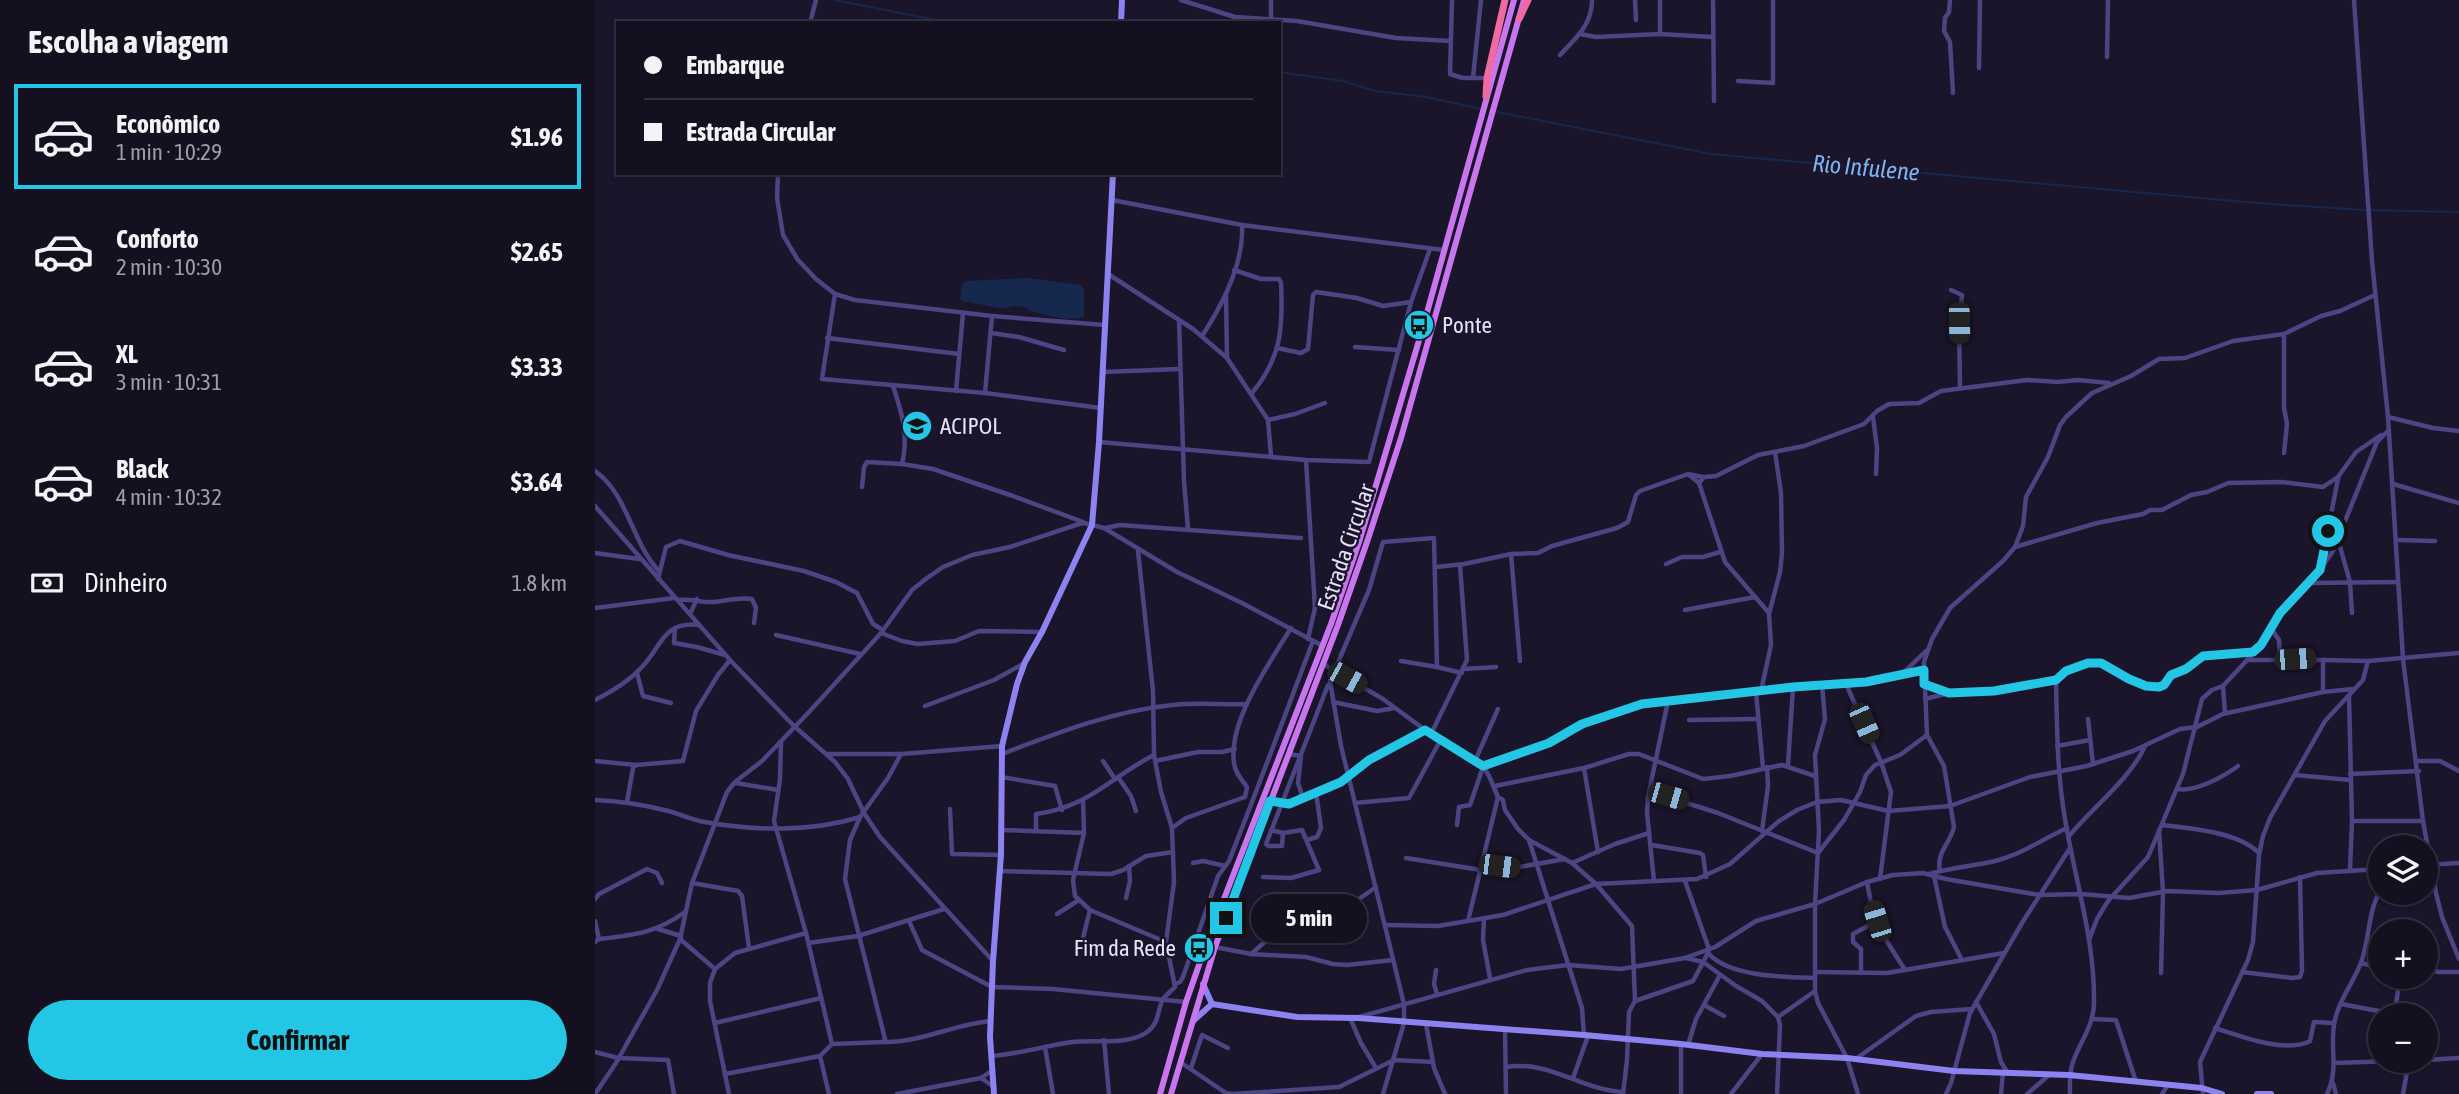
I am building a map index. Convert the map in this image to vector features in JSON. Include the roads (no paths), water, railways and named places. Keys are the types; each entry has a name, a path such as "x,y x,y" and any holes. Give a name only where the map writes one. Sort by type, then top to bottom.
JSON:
{"highway":[{"path":"1485,100 1487,78 1505,0"},
{"path":"1519,19 1526,0"}],"main road":[{"name":"Estrada Circular","path":"1160,1094 1186,1002 1257,800 1331,624 1387,454 1514,0"},
{"name":"Estrada Circular","path":"1171,1094 1215,947 1359,566 1401,438 1519,19"}],"street":[{"path":"811,21 816,0"},
{"path":"1121,21 1122,0"},
{"path":"1181,0 1226,16 1297,21 1396,38 1450,41"},
{"path":"1271,0 1271,19"},
{"path":"1452,0 1450,74 1453,77 1487,78"},
{"path":"1473,78 1481,0"},
{"path":"1560,55 1580,34 1590,17 1592,0"},
{"path":"1635,0 1636,20"},
{"path":"1660,0 1660,34"},
{"path":"1713,0 1714,101"},
{"path":"1738,81 1773,83 1773,0"},
{"path":"1950,0 1944,31 1950,42 1953,93"},
{"path":"1979,68 1980,0"},
{"path":"2107,57 2108,0"},
{"path":"2354,0 2375,295 2389,430 2403,659 2419,771 2425,835"},
{"path":"1580,34 1596,37 1660,34 1712,37"},
{"path":"778,175 777,198 783,235 798,260 835,294 855,300 963,313 1105,325"},
{"path":"994,1090 991,1021 1001,855 1002,746 1014,694 1025,662 1092,525 1113,175"},
{"path":"1112,200 1242,225 1444,250"},
{"path":"1202,336 1226,292 1234,270 1242,247 1242,225"},
{"path":"1099,442 1306,460 1369,462 1411,302 1430,248"},
{"path":"1234,270 1261,279 1280,281 1282,327 1277,348 1269,369 1252,393"},
{"path":"1108,274 1202,336 1227,358 1268,420 1271,456"},
{"path":"1951,290 1962,295 1959,323 1960,388"},
{"path":"1226,292 1227,358"},
{"path":"1277,348 1301,353 1308,349 1313,295 1316,292 1357,298 1383,306 1411,302"},
{"path":"835,294 821,379 985,393 1101,408"},
{"path":"1902,675 1927,651 1950,608 2015,547 2023,526 2026,496 2048,457 2060,425 2085,398 2165,358 2185,358 2233,341 2284,334 2375,295"},
{"path":"956,391 963,313"},
{"path":"985,393 992,316"},
{"path":"1179,320 1188,529"},
{"path":"991,333 1019,337 1064,350"},
{"path":"2284,334 2284,408 2287,424 2284,453"},
{"path":"827,338 959,354"},
{"path":"1355,347 1399,350"},
{"path":"1103,372 1180,369"},
{"path":"1436,567 1460,565 1511,554 1538,554 1552,545 1617,528 1628,522 1638,493 1688,474 1704,477 1721,474 1758,455 1804,446 1864,424 1889,404 1919,403 1936,392 2027,380 2078,380 2110,384"},
{"path":"893,386 906,431 902,464"},
{"path":"1268,420 1325,403"},
{"path":"1873,416 1877,448 1876,474"},
{"path":"2388,417 2459,431"},
{"path":"2323,487 2338,477 2356,452 2389,430"},
{"path":"2089,941 2097,919 2113,895 2148,857 2177,789 2197,727 2202,699 2212,690 2223,686 2261,645 2280,613 2320,570 2338,542 2381,435"},
{"path":"1763,831 1768,786 1758,719 1759,692 1770,645 1769,614 1782,553 1781,493 1775,452"},
{"path":"992,1056 1017,1054 1075,1042 1139,1037 1148,1031 1159,1016 1163,999 1183,977 1218,876 1229,861 1257,800 1311,640 1315,608 1306,460"},
{"path":"862,487 865,463 902,464 933,469 1013,496 1104,528 1177,572 1321,645"},
{"path":"595,471 613,489 640,542 659,571"},
{"path":"1688,474 1699,483 1725,562 1769,614"},
{"path":"1699,483 1704,477"},
{"path":"2320,570 2338,477"},
{"path":"2015,547 2097,523 2143,514 2150,510 2162,510 2191,495 2228,483 2282,482 2323,487 2334,495"},
{"path":"2393,484 2459,503"},
{"path":"595,506 730,660 794,726 828,754 848,779 862,815 993,961"},
{"path":"595,1094 657,990 681,938 692,883 727,792 735,782 762,761 781,741 882,631 912,590 943,567 972,555 1010,547 1084,523"},
{"path":"1104,528 1120,525 1301,538"},
{"path":"1283,833 1282,846 1268,846 1266,841 1280,803 1369,590 1383,542 1434,538 1437,667"},
{"path":"2397,540 2435,541"},
{"path":"658,580 666,547 680,541 728,555 804,571 852,589 857,593 873,624 902,641 918,644 955,641 979,631 1042,632"},
{"path":"2338,542 2350,582 2352,612"},
{"path":"1138,550 1154,707 1155,758 1161,792 1172,828 1173,897 1166,942 1175,984"},
{"path":"1666,564 1682,557 1703,557 1720,552"},
{"path":"595,553 639,559"},
{"path":"1511,554 1520,661"},
{"path":"1431,734 1463,671 1468,649 1460,565"},
{"path":"2309,583 2398,582"},
{"path":"595,608 676,599 697,599 705,602 740,597 752,599 756,608 754,624"},
{"path":"1685,610 1755,597"},
{"path":"690,614 697,599"},
{"path":"595,699 637,672 659,642 675,627 700,625"},
{"path":"675,627 674,643 726,655"},
{"path":"1257,800 1238,776 1234,763 1237,727 1247,704 1291,628"},
{"path":"2271,628 2279,640 2280,660"},
{"path":"776,635 861,654"},
{"path":"1927,651 1924,670 1927,735 1943,761 1954,827 1938,858 1940,871"},
{"path":"1925,699 1949,693 1994,691 2056,680 2066,671 2088,663 2101,663 2129,679 2146,686 2159,687 2164,685 2171,675 2186,669 2203,656 2253,652"},
{"path":"2247,660 2368,661 2459,653"},
{"path":"595,761 636,765 683,761 696,711 730,660"},
{"path":"2323,660 2323,692"},
{"path":"1401,661 1463,671 1496,667"},
{"path":"2202,1091 2200,1062 2253,942 2259,853 2270,818 2325,721 2363,680 2368,661"},
{"path":"925,706 994,680 1025,662"},
{"path":"1323,664 1483,766 1495,786 1498,797 1468,921"},
{"path":"1483,766 1549,743 1582,724 1633,706 1793,687 1846,684 1924,670"},
{"path":"637,672 643,696 671,703"},
{"path":"2056,680 2058,773 2089,941 2095,1004 2092,1019 2072,1063 2069,1075 2070,1094"},
{"path":"1330,681 1332,702 1355,803 1404,1003 1404,1023 1383,1094"},
{"path":"1846,684 1881,762 1891,792 1879,879"},
{"path":"1924,684 1949,693"},
{"path":"1822,685 1825,719 1816,751 1815,776 1818,853 1815,991 1818,1003 1847,1058 1858,1094"},
{"path":"2223,686 2225,713"},
{"path":"1788,765 1793,687"},
{"path":"1386,925 1438,926 1503,915 1596,884 1685,881 1706,877 1730,864 1763,831 1797,810 1817,802 1841,800 1888,811 1949,806 2030,777 2093,764 2145,746 2181,729 2197,727 2225,713 2323,692 2351,692"},
{"path":"2350,870 2351,692"},
{"path":"1654,881 1647,813 1668,701"},
{"path":"1332,702 1377,711 1395,708"},
{"path":"1001,755 1093,721 1154,707 1247,704"},
{"path":"1288,707 1296,710"},
{"path":"1475,761 1497,709"},
{"path":"1689,720 1758,719"},
{"path":"2088,719 2093,764"},
{"path":"1270,801 1289,804 1341,782 1369,760 1425,730"},
{"path":"1818,853 1831,838 1853,803 1866,775 1875,765 1900,755 1927,735"},
{"path":"2057,746 2090,740"},
{"path":"781,741 776,828 806,933 832,1044"},
{"path":"1355,803 1409,798 1440,741"},
{"path":"828,754 901,754 1002,746"},
{"path":"2068,837 2130,771 2140,759 2145,746"},
{"path":"1036,831 1036,814 1062,810 1155,758 1235,749"},
{"path":"883,1042 885,1039 845,879 851,840 862,815 901,754"},
{"path":"1288,754 1301,756"},
{"path":"1495,786 1584,768 1629,754 1639,754 1703,779 1788,765 1815,776"},
{"path":"1301,756 1299,783 1303,798"},
{"path":"1103,761 1131,796 1136,811"},
{"path":"2417,761 2440,761 2459,771"},
{"path":"628,802 633,768 636,765"},
{"path":"1457,825 1459,807 1469,805 1483,766"},
{"path":"2177,789 2188,789 2206,783 2238,766"},
{"path":"1584,768 1598,852"},
{"path":"2350,774 2419,771"},
{"path":"2295,775 2350,780"},
{"path":"1000,777 1055,786 1062,810"},
{"path":"735,782 778,790"},
{"path":"1172,828 1186,818 1241,800 1245,797 1247,787"},
{"path":"1649,791 1687,802 1818,853"},
{"path":"1307,841 1317,837 1321,828 1316,792"},
{"path":"1498,797 1503,800 1505,810 1518,829 1529,839 1572,863 1596,884 1632,926 1635,967 1635,1001 1629,1012 1623,1093 1604,1092 1534,1065 1506,1067"},
{"path":"595,800 628,802 714,823 776,828 821,825 862,815"},
{"path":"1083,800 1084,833 1074,873 1074,887 1079,900 1090,910 1166,942"},
{"path":"950,809 952,854 1001,855"},
{"path":"2352,821 2423,821"},
{"path":"2160,827 2198,829 2248,844 2259,853"},
{"path":"2160,827 2163,892 2161,973"},
{"path":"1931,875 1996,861 2067,828"},
{"path":"1001,830 1084,833"},
{"path":"1263,877 1291,878 1319,870 1302,830 1283,833 1271,830"},
{"path":"1572,863 1649,833"},
{"path":"1529,839 1582,1009 1586,1035 1573,1078"},
{"path":"1652,845 1703,855 1706,877"},
{"path":"1946,1094 1972,1009 2070,848"},
{"path":"1000,871 1111,874 1146,856 1173,852"},
{"path":"1406,858 1513,868 1566,859"},
{"path":"1193,863 1203,861 1225,866"},
{"path":"2438,864 2459,863"},
{"path":"1126,898 1129,866"},
{"path":"595,899 599,894 647,869 657,873 662,883"},
{"path":"1354,1018 1490,978 1537,968 1568,965 1608,969 1685,958 1709,951 1756,921 1815,904 1893,875 1931,875 2039,895 2113,895 2129,898 2163,892 2219,893 2257,890 2317,873 2368,869"},
{"path":"1931,875 1945,926 1962,960"},
{"path":"2242,972 2294,978 2300,976 2300,877"},
{"path":"1685,881 1709,951 1717,963 1726,966 1771,976 1861,973 1905,970 2005,953"},
{"path":"692,883 738,891 742,896 749,948"},
{"path":"1867,883 1877,921 1905,970"},
{"path":"1251,954 1282,927 1294,922 1325,919 1376,887"},
{"path":"1057,914 1079,900"},
{"path":"2336,1094 2333,1082 2334,1023 2361,963 2374,905"},
{"path":"2438,905 2441,917 2456,945 2459,959"},
{"path":"808,943 858,936 944,909"},
{"path":"1083,938 1090,910"},
{"path":"595,921 597,940 658,929 685,912"},
{"path":"1484,918 1483,940 1490,978"},
{"path":"909,921 922,950 992,987 1017,986 1186,1002"},
{"path":"1861,973 1861,949 1853,942 1853,934 1877,921"},
{"path":"658,929 681,938 716,969"},
{"path":"729,1094 710,1001 710,983 716,969 735,953 806,933"},
{"path":"1215,947 1251,954 1306,957 1333,964 1393,960"},
{"path":"1635,1001 1693,981 1709,951"},
{"path":"1685,958 1703,962 1762,1001 1778,1017 1777,1094"},
{"path":"2361,963 2368,965"},
{"path":"1436,970 1434,984 1437,994"},
{"path":"2438,972 2459,972"},
{"path":"1681,1094 1684,1044 1720,975"},
{"path":"1203,984 1212,1004"},
{"path":"1778,1017 1815,991"},
{"path":"715,1023 821,998"},
{"path":"1976,1002 1994,1034 2001,1062 2001,1094"},
{"path":"1212,1004 1297,1017 1354,1018 1586,1035 1762,1054 1847,1058 1954,1071 2069,1075 2168,1085 2222,1094"},
{"path":"1192,1023 1212,1004"},
{"path":"1705,1004 1724,1016"},
{"path":"2341,1004 2368,1008"},
{"path":"1856,1059 1916,1016 1931,1012 1972,1009"},
{"path":"1354,1018 1361,1043 1377,1068"},
{"path":"2092,1019 2116,1020 2136,1082"},
{"path":"725,1074 820,1056 832,1044 897,1042 991,1021"},
{"path":"2215,1028 2248,1039 2280,1045 2310,1041 2314,1022 2334,1023"},
{"path":"1426,1024 1437,1078 1445,1094"},
{"path":"1505,1029 1506,1094"},
{"path":"1191,1068 1202,1035 1228,1048"},
{"path":"1104,1040 1109,1094"},
{"path":"1045,1047 1053,1094"},
{"path":"595,1052 618,1058 668,1060 674,1094"},
{"path":"1731,1094 1762,1054"},
{"path":"820,1056 829,1094"},
{"path":"2438,1059 2459,1058"},
{"path":"1180,1062 1226,1093 1232,1094 1331,1091 1394,1060 1433,1062"},
{"path":"2001,1062 2002,1072"},
{"path":"2335,1063 2368,1062"},
{"path":"897,1094 981,1078 993,1070"},
{"path":"2403,1094 2407,1073"},
{"path":"2027,1094 2049,1074"},
{"path":"981,1078 994,1090"},
{"path":"1388,1081 1389,1094"},
{"path":"2327,1094 2333,1082"},
{"path":"2162,1094 2168,1085"},
{"path":"2256,1094 2271,1094"}],"water":[{"path":"1027,278 1081,285 1084,289 1084,316 1065,319 1030,311 1026,307 1012,306 1005,309 960,299 965,281"}],"waterway":[{"name":"Rio Infulene","path":"835,0 941,21"},
{"name":"Rio Infulene","path":"1281,72 1343,81 1375,91 1426,97 1481,109"},
{"name":"Rio Infulene","path":"1497,112 1711,154 2256,203 2364,210 2459,212"}],"place":[{"name":"Ponte","path":"1419,325"},
{"name":"ACIPOL","path":"917,426"},
{"name":"Fim da Rede","path":"1199,948"}]}
